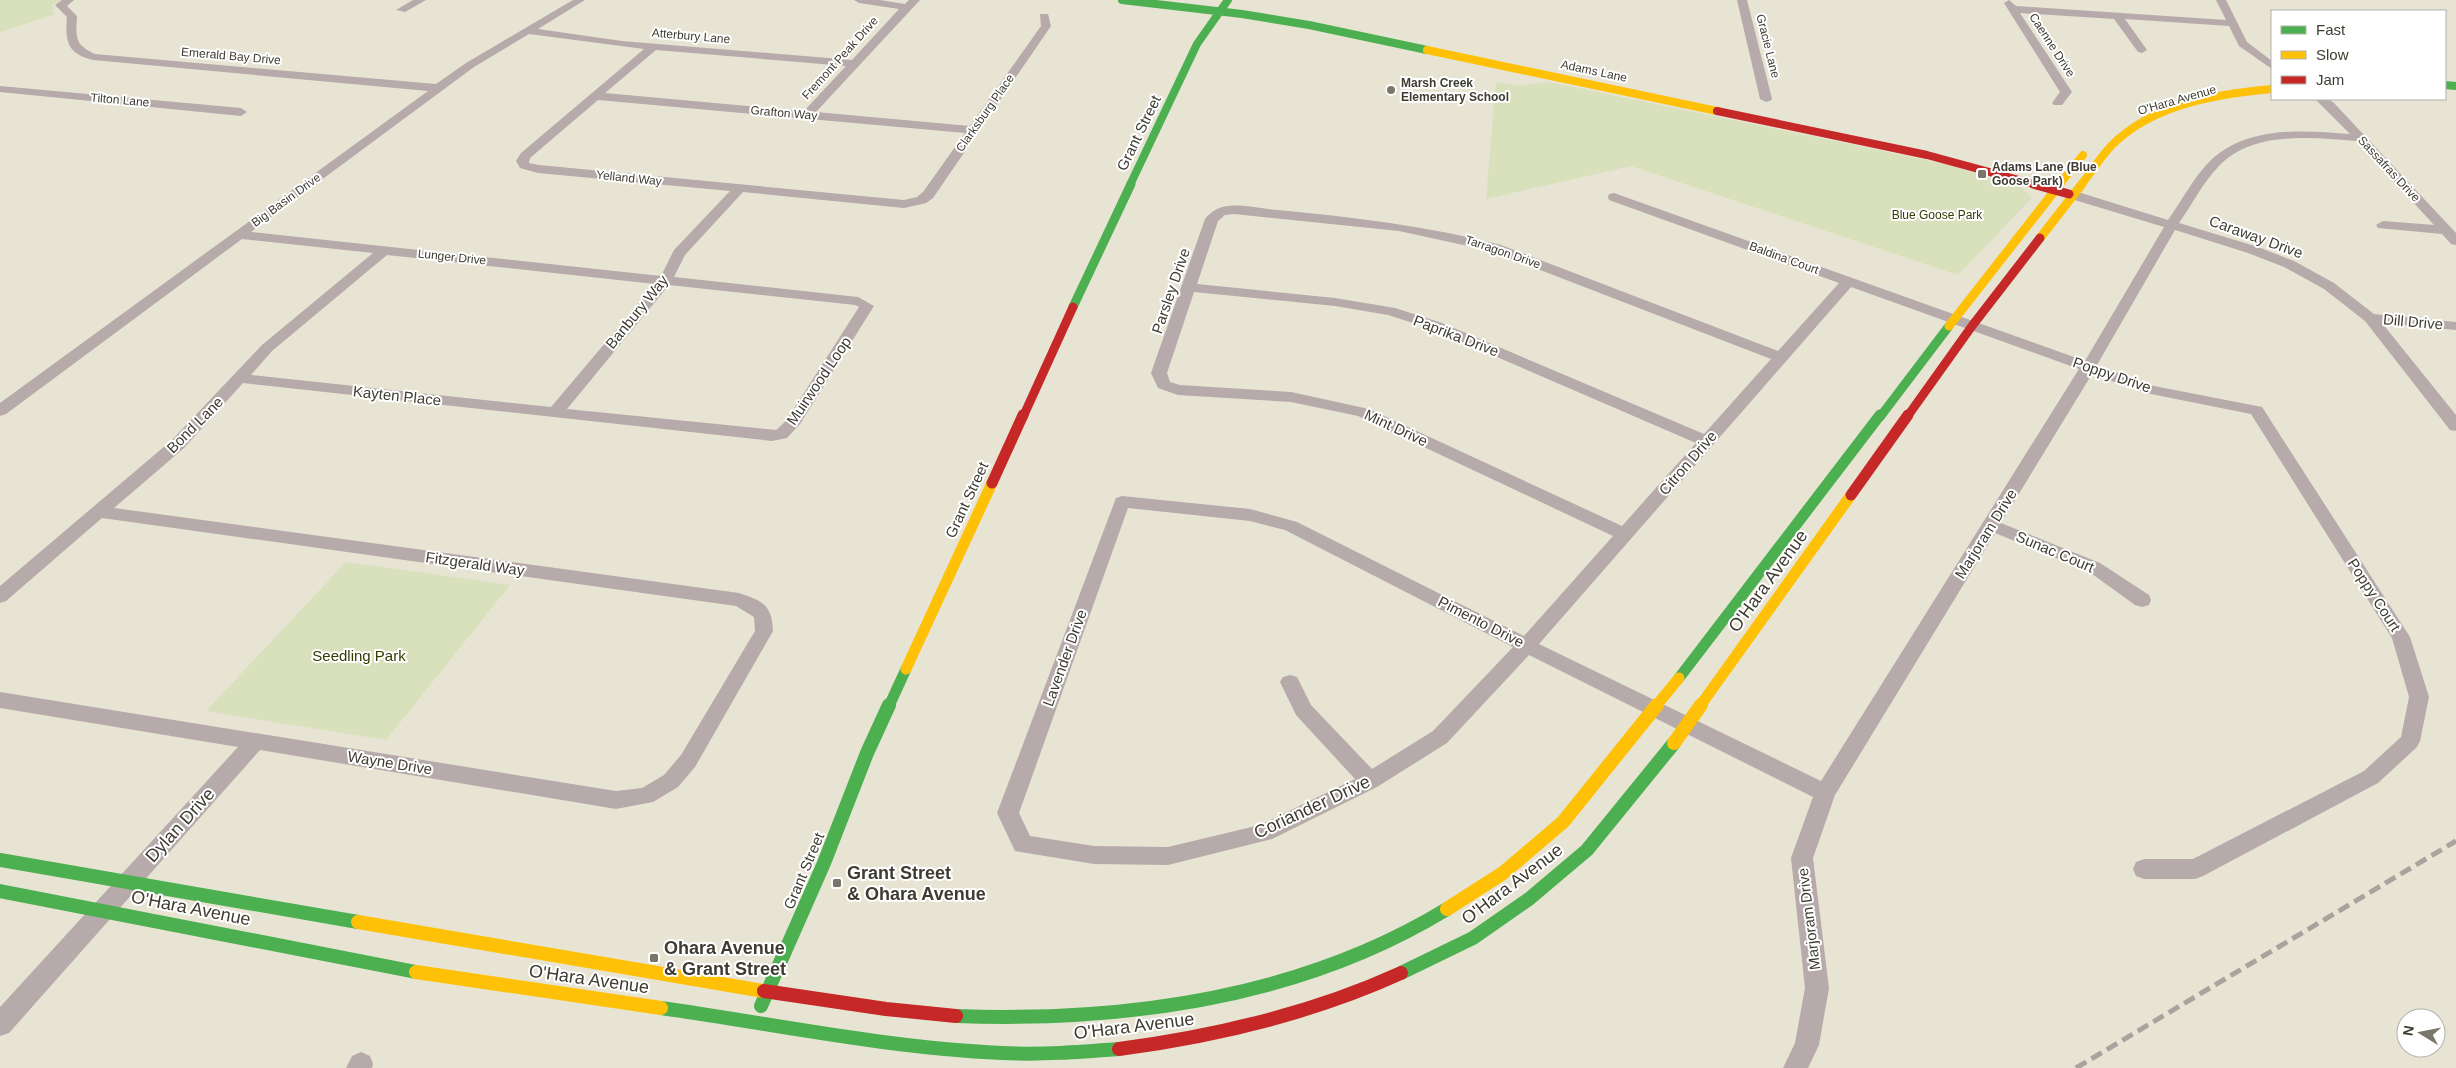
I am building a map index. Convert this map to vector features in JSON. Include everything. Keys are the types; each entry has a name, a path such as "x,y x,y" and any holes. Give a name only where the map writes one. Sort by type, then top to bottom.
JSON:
{"street":[{"path":"401,10 422,0"},
{"name":"Big Basin Drive","path":"0,411 470,65 580,0"},
{"path":"859,0 911,3"},
{"name":"Adams Lane","path":"1122,0 1309,25 1927,154 2055,190"},
{"name":"Grant Street","path":"754,1022 824,864 867,753 1127,190 1146,156 1197,44 1228,0"},
{"name":"Gracie Lane","path":"1742,0 1766,99"},
{"path":"2221,0 2243,44 2259,59 2271,65"},
{"name":"Emerald Bay Drive","path":"64,2 72,16 70,40 75,48 93,57 438,88"},
{"name":"Fremont Peak Drive","path":"807,115 911,3"},
{"path":"2010,5 2117,16 2231,23"},
{"name":"Caenne Drive","path":"2010,5 2066,92 2058,103"},
{"name":"Clarksburg Place","path":"913,202 928,195 1046,26 1044,16"},
{"path":"2117,16 2142,50"},
{"name":"Atterbury Lane","path":"527,31 653,47 853,64"},
{"name":"Yelland Way","path":"653,47 526,156 522,161 524,164 538,169 738,189 896,204 913,202"},
{"name":"O'Hara Avenue","path":"2141,110 2205,90 2271,82"},
{"name":"Tilton Lane","path":"0,89 241,112"},
{"name":"O'Hara Avenue","path":"0,891 421,973 533,991 720,1016 869,1042 960,1053 1098,1052 1175,1042 1238,1030 1367,990 1473,938 1528,900 1587,850 1686,728 1972,326 2112,145 2128,130 2143,120 2197,102 2256,90 2271,89"},
{"name":"Grafton Way","path":"595,96 973,130"},
{"name":"Sassafras Drive","path":"2322,100 2456,241"},
{"name":"Marjoram Drive","path":"1795,1068 1807,1045 1817,988 1809,903 1802,858 1825,793 2088,368 2172,224 2214,164 2236,147 2270,137 2305,134 2360,138"},
{"name":"O'Hara Avenue","path":"0,860 826,1002 972,1017 1052,1018 1173,1007 1300,976 1360,953 1448,908 1502,874 1565,820 1654,711 2088,148"},
{"name":"Banbury Way","path":"554,413 665,281 679,253 738,189"},
{"path":"2055,190 2073,195"},
{"name":"Caraway Drive","path":"2073,195 2172,224 2289,264 2329,286 2370,318 2453,420"},
{"name":"Baldina Court","path":"1614,197 1955,319"},
{"name":"Tarragon Drive","path":"1212,219 1221,212 1234,210 1405,226 1453,235 1496,248 1781,358"},
{"name":"Parsley Drive","path":"1159,373 1212,219"},
{"path":"2383,225 2446,230"},
{"name":"Lunger Drive","path":"238,235 665,281"},
{"name":"Bond Lane","path":"0,596 178,444 268,348 385,250"},
{"name":"Muirwood Loop","path":"554,413 772,436 781,434 792,424 867,310 864,303 858,301 665,281"},
{"name":"Citron Drive","path":"1526,645 1848,281"},
{"name":"Paprika Drive","path":"1189,288 1335,302 1390,311 1436,326 1707,441"},
{"name":"Dill Drive","path":"2370,318 2456,326"},
{"path":"1955,319 1972,326"},
{"name":"Poppy Drive","path":"1972,326 2152,390 2256,410"},
{"name":"Mint Drive","path":"1159,373 1163,385 1178,390 1291,397 1362,412 1625,535"},
{"name":"Kayten Place","path":"240,378 554,413"},
{"name":"Poppy Court","path":"2144,869 2195,868 2371,777 2410,741 2419,697 2401,637 2256,410"},
{"name":"Pimento Drive","path":"1122,502 1250,515 1291,526 1686,728 1825,793"},
{"name":"Lavender Drive","path":"1008,813 1122,502"},
{"name":"Fitzgerald Way","path":"99,512 739,600 763,614 764,631 729,691"},
{"name":"Sunac Court","path":"1991,525 2094,567 2142,600"},
{"name":"Coriander Drive","path":"1008,813 1023,844 1094,855 1168,856 1264,833 1370,781 1440,737 1526,645"},
{"path":"1290,682 1303,710 1370,781"},
{"name":"Wayne Drive","path":"0,700 616,800 646,796 671,782 688,762 729,691"},
{"name":"Dylan Drive","path":"0,1025 256,741"}],"green space":[{"path":"0,0 60,0 52,5 54,10 52,11 56,14 0,32"},
{"name":"Blue Goose Park","path":"1496,82 1519,86 1549,82 1946,164 2021,187 2032,198 1958,275 1631,166 1486,199"},
{"name":"Seedling Park","path":"346,562 510,585 386,740 206,711"}],"railway":[{"path":"2076,1068 2456,841"}],"traffic: fast":[{"path":"1122,0 1242,14 1309,25 1427,50"},
{"path":"1073,307 1197,44 1228,0"},
{"path":"2446,85 2456,86"},
{"path":"1679,678 1949,326"},
{"path":"761,1006 824,863 867,753 906,669"},
{"path":"1401,973 1473,938 1529,899 1587,850 1674,743"},
{"path":"0,860 358,922"},
{"path":"0,891 416,972"},
{"path":"956,1016 1004,1018 1099,1014 1146,1009 1239,991 1285,979 1330,964 1405,933 1447,909"},
{"path":"661,1008 832,1035 946,1050 1061,1054 1119,1049"}],"traffic: slow":[{"path":"1427,50 1717,111"},
{"path":"2040,238 2107,151 2129,131 2147,120 2187,103 2230,94 2271,89"},
{"path":"1949,326 2083,155"},
{"path":"906,669 992,483"},
{"path":"1674,743 1851,495"},
{"path":"1447,909 1503,873 1563,822 1679,678"},
{"path":"358,922 764,991"},
{"path":"416,972 661,1008"}],"traffic: jam":[{"path":"1717,111 1927,155 2069,194"},
{"path":"1851,495 1972,326 2040,238"},
{"path":"992,483 1073,307"},
{"path":"1119,1049 1191,1038 1263,1023 1334,1001 1401,973"},
{"path":"764,991 886,1009 956,1016"}],"place":[{"name":"Marsh Creek Elementary School","path":"1391,90"},
{"name":"Adams Lane (Blue Goose Park)","path":"1982,174"},
{"name":"Grant Street & Ohara Avenue","path":"837,883"},
{"name":"Ohara Avenue & Grant Street","path":"654,958"}]}
